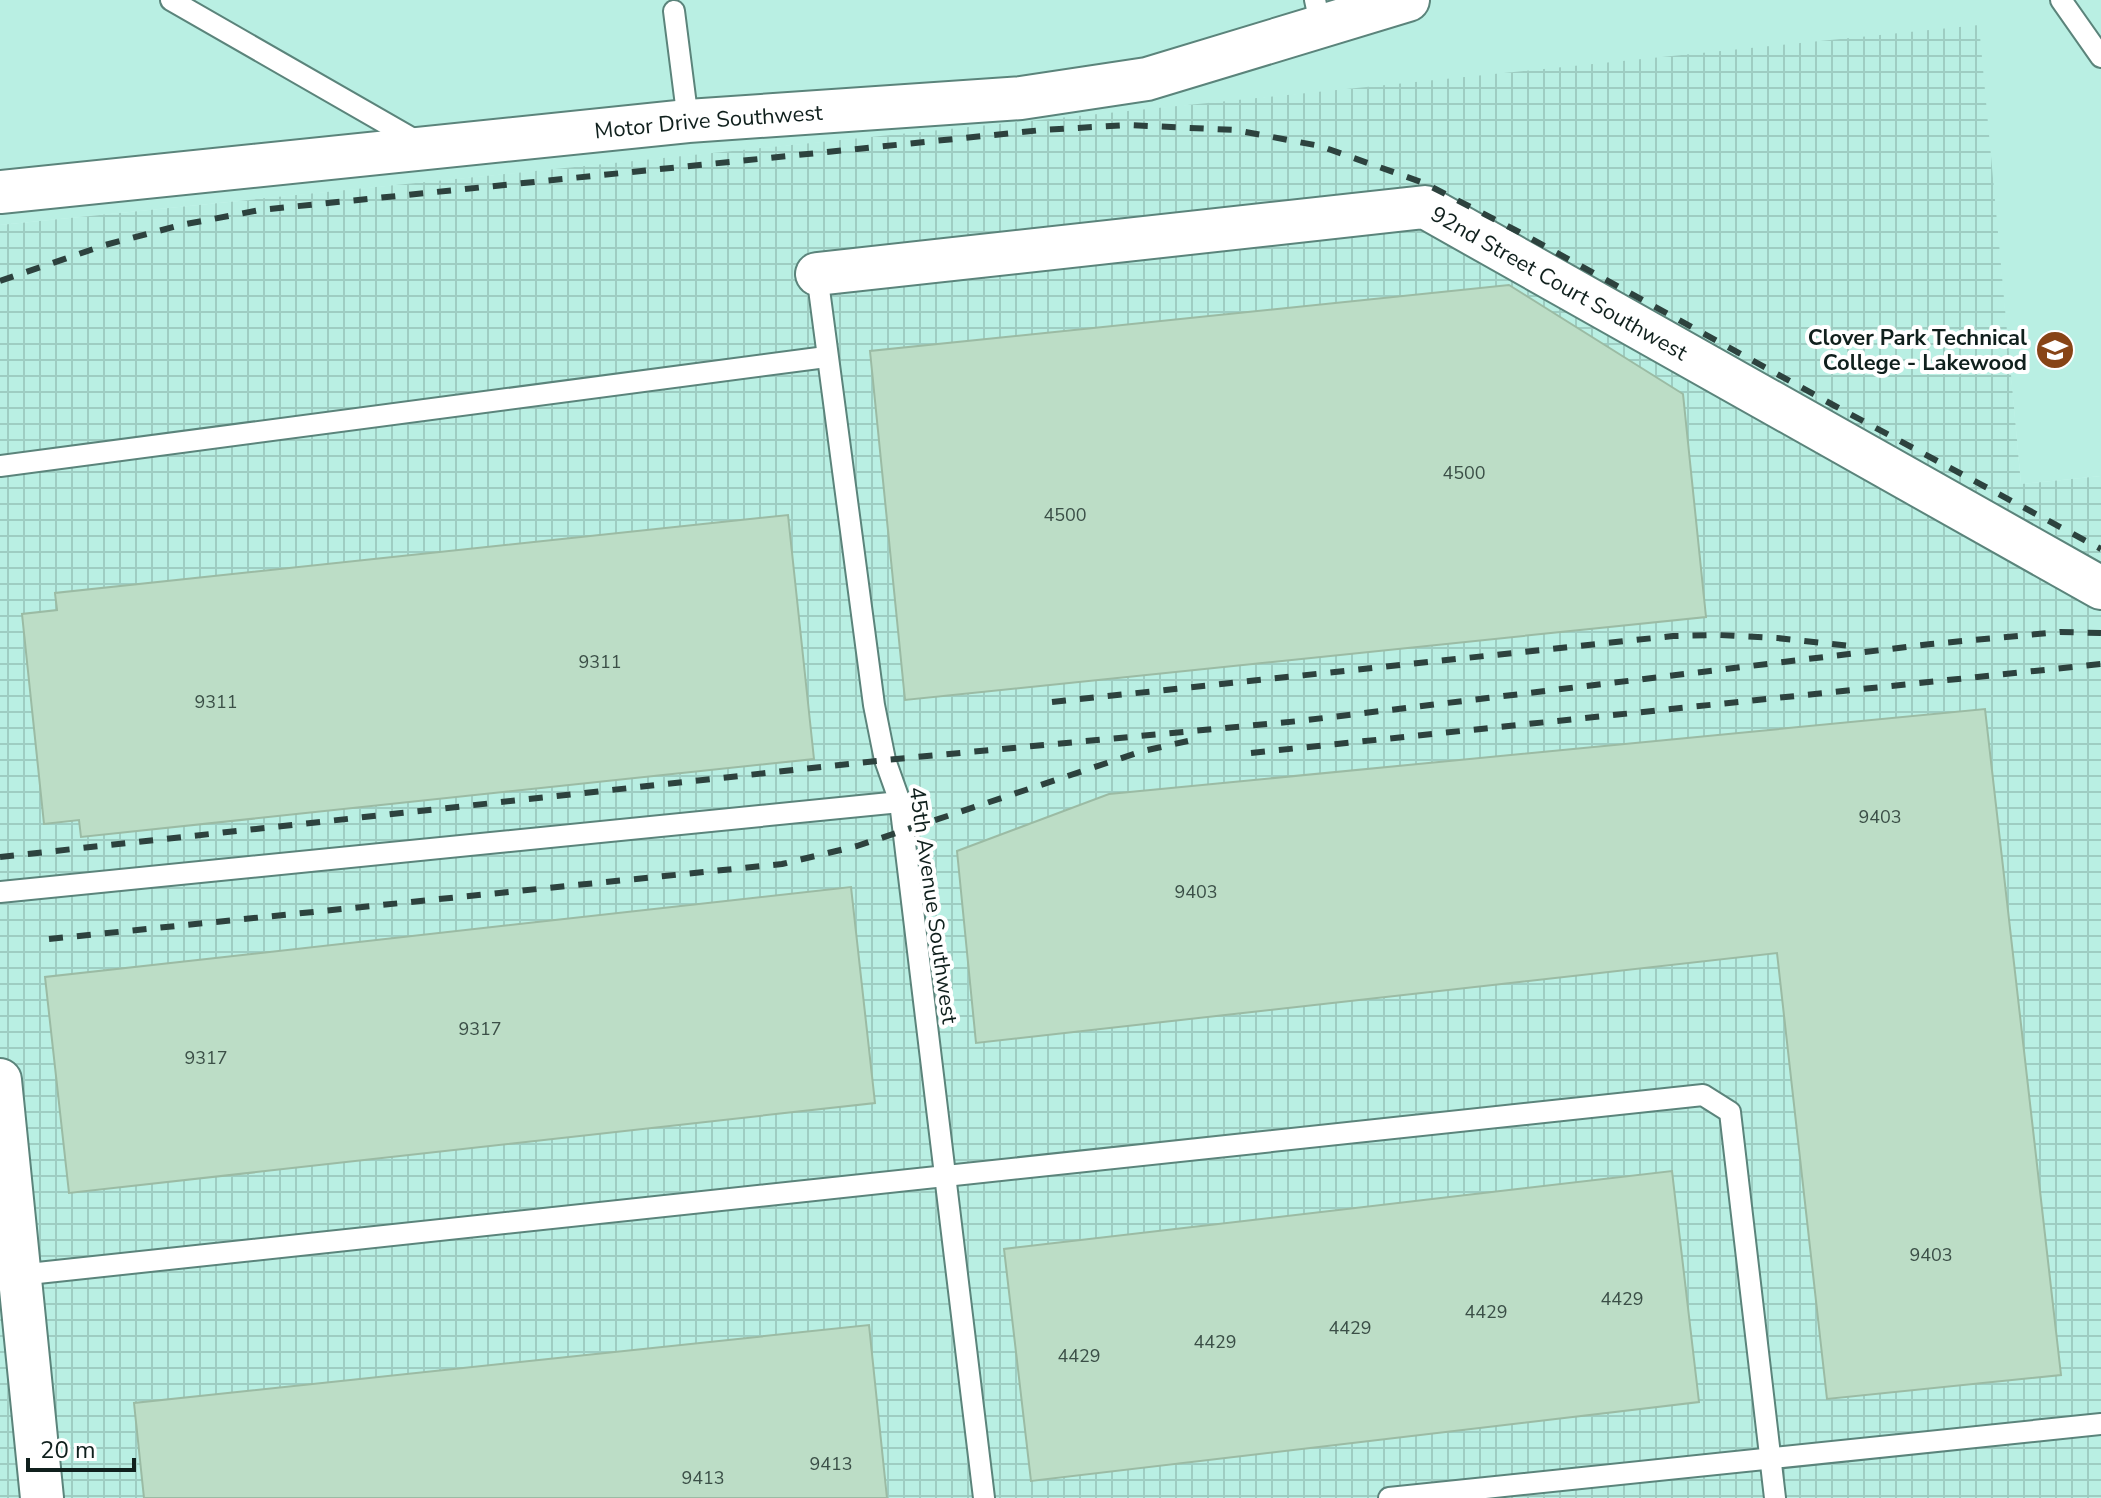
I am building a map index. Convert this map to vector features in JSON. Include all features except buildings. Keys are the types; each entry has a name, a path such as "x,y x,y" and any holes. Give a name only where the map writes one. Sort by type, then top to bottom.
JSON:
{"street":[{"name":"Motor Drive Southwest","path":"0,192 688,121 1021,98 1147,79 1318,14 1408,0"},
{"name":"92nd Street Court Southwest","path":"817,274 1425,207 2101,588"},
{"path":"0,1080 7,1228 19,1275 42,1498"}],"lane":[{"path":"171,0 429,148"},
{"path":"2061,0 2101,57"},
{"path":"674,11 688,121"},
{"name":"45th Avenue Southwest","path":"817,274 874,705 885,760 900,802 984,1498"},
{"path":"0,466 826,357"},
{"path":"0,892 900,802"},
{"path":"19,1275 1703,1095 1730,1112 1775,1498"},
{"path":"1389,1498 2101,1424"}],"shaded area":[{"name":"Clover Park Technical College - Lakewood","path":"0,0 2101,0 2101,476 2021,484 1978,26 0,225"},
{"path":"1979,25 2021,484 2101,476 2101,1498 0,1498 0,225"}],"railway":[{"path":"0,281 105,245 181,225 260,210 1042,130 1127,125 1235,130 1320,146 1424,183 2101,549"},
{"path":"0,857 885,760 1299,721 1931,644 2060,632 2101,633"},
{"path":"1052,702 1673,636 1777,638 1851,646"},
{"path":"1251,753 2101,664"},
{"path":"49,939 782,864 857,846 1143,751 1188,741"}],"place":[{"name":"Clover Park Technical College - Lakewood","path":"2055,350"}]}
